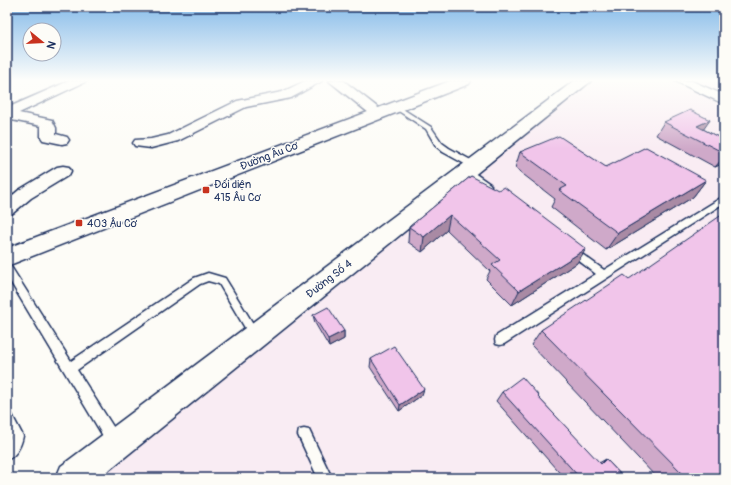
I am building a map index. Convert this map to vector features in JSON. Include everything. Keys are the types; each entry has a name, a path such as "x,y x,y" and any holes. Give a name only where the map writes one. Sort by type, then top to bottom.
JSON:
{"street":[{"path":"7,114 31,104"},
{"path":"140,143 151,144 178,136 244,104"},
{"path":"375,104 387,110"},
{"name":"Đường Âu Cơ","path":"7,257 405,104"},
{"name":"Đường Số 4","path":"73,478 556,104"},
{"path":"7,114 46,123 49,128 48,137 62,140"},
{"path":"7,209 25,194 63,171"}],"lane":[{"path":"387,110 429,128 439,144 471,169 492,190"},
{"path":"500,340 724,199"},
{"path":"566,247 604,275"},
{"path":"7,268 116,444"},
{"path":"70,369 197,281 208,277 222,281 256,337"},
{"path":"7,417 17,436 15,444 7,453"},
{"path":"304,435 325,478"}],"shaded area":[{"path":"555,104 724,104 724,478 74,478"}],"building":[{"path":"690,110 710,120 697,126 724,140 724,153 664,122"},
{"path":"559,136 606,167 646,147 706,180 618,233 559,190 567,186 520,152"},
{"path":"471,176 498,190 504,187 586,249 519,291 492,265 500,260 450,215 424,237 409,227"},
{"path":"723,214 724,478 687,478 541,330 624,275 629,279"},
{"path":"328,307 344,331 328,339 313,315"},
{"path":"394,346 424,389 400,405 371,359"},
{"path":"522,377 539,396 538,397 601,464 606,459 624,478 580,478 502,392"}],"place":[{"name":"Đối diện 415 Âu Cơ","path":"206,190"},
{"name":"403 Âu Cơ","path":"79,223"}]}
